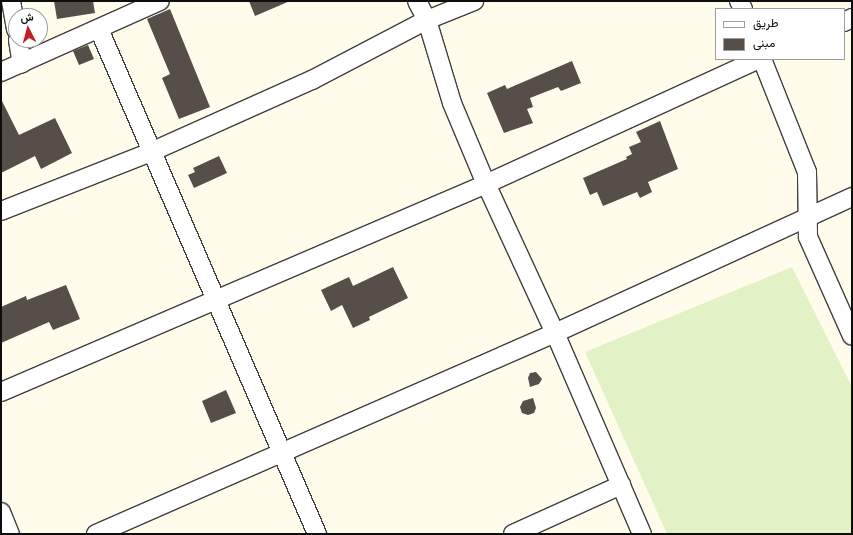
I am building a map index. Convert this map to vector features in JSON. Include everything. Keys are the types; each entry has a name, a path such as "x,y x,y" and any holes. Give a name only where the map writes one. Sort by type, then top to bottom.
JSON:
{"street":[{"path":"1,72 22,64 160,1"},
{"path":"417,1 427,20 452,103 486,184 555,333 642,534"},
{"path":"1,211 153,151 312,80 427,20 474,1"},
{"path":"99,29 217,298 317,534"},
{"path":"19,48 22,64"},
{"path":"1,392 217,298 486,184 758,60"},
{"path":"760,60 807,172 808,237 815,256 852,336"},
{"path":"96,534 555,333 808,215 852,197"},
{"path":"513,534 620,485"},
{"path":"1,512 10,534"}],"green space":[{"path":"792,267 852,387 852,534 667,534 585,352"}],"building":[{"path":"54,1 93,1 95,13 57,19"},
{"path":"249,1 290,1 255,16"},
{"path":"170,9 210,107 179,119 162,78 170,74 147,19"},
{"path":"88,45 94,59 79,65 73,51"},
{"path":"572,61 581,83 561,91 558,87 530,98 533,107 527,109 533,123 504,133 487,93 505,85 507,89"},
{"path":"1,99 19,135 55,118 72,153 41,169 35,156 1,173"},
{"path":"660,121 678,169 648,182 652,192 640,198 637,192 603,206 597,192 590,195 583,178 627,159 626,157 632,154 629,147 641,142 636,132"},
{"path":"219,156 227,173 194,188 188,175 195,172 193,168"},
{"path":"393,267 408,298 369,317 370,320 353,328 342,305 331,311 321,290 349,277 353,286"},
{"path":"66,285 80,319 53,330 49,322 1,343 1,307 26,296 27,300"},
{"path":"536,372 542,379 539,384 530,387 528,378 530,373"},
{"path":"226,390 236,413 211,423 202,401"},
{"path":"533,398 536,408 534,413 528,415 522,413 520,407 523,401"}]}
